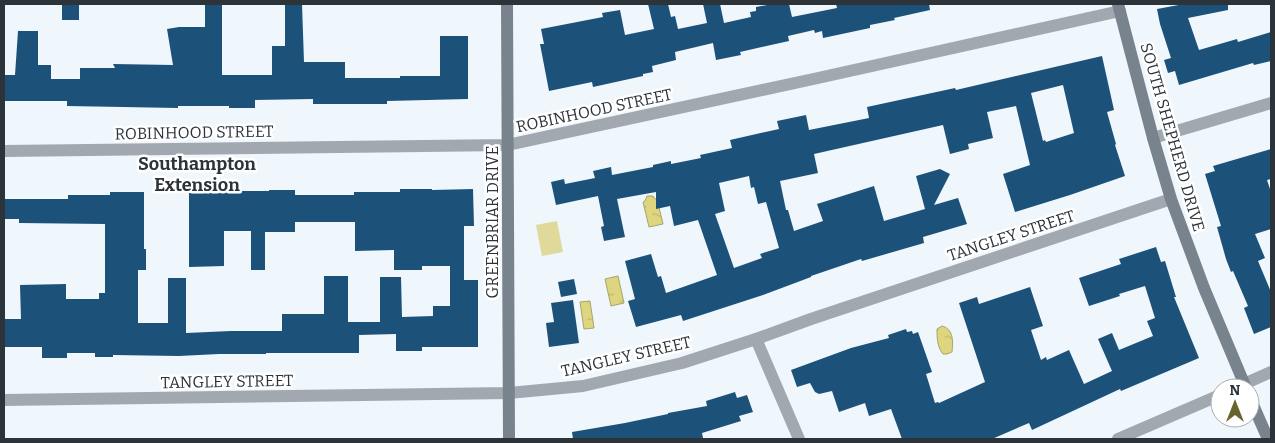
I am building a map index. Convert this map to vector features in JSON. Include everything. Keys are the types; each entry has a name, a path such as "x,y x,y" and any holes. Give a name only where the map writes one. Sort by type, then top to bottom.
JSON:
{"main road":[{"name":"GREENBRIAR DRIVE","path":"507,4 509,439"},
{"name":"SOUTH SHEPHERD DRIVE","path":"1119,7 1171,199 1239,378"},
{"path":"1260,421 1268,439"}],"street":[{"name":"ROBINHOOD STREET","path":"4,151 508,145 828,76 1119,7"},
{"path":"1153,138 1271,103"},
{"name":"TANGLEY STREET","path":"4,400 509,394 583,386 682,363 1171,199"},
{"path":"756,339 800,439"},
{"path":"1259,378 1271,372"},
{"path":"1118,439 1210,399"}],"shaded area":[{"path":"557,221 563,252 542,256 536,225"}],"water":[{"path":"647,196 653,196 657,199 663,224 649,227 643,202"},
{"path":"618,276 624,303 611,306 605,279"},
{"path":"590,301 594,328 584,329 580,302"},
{"path":"942,326 949,330 952,336 952,352 947,354 943,354 938,342 937,329"}],"building":[{"path":"62,4 79,4 79,20 62,20"},
{"path":"205,4 222,4 222,75 272,75 272,46 285,46 285,4 302,4 304,62 345,62 345,78 440,76 440,36 468,36 468,99 387,101 387,104 313,104 313,99 255,100 255,108 229,108 229,106 178,106 178,108 67,106 67,101 4,101 4,75 15,75 18,31 38,31 38,65 51,65 51,79 80,79 80,68 115,68 113,64 173,65 167,29 205,27"},
{"path":"648,4 668,4 671,17 675,16 678,29 707,23 703,4 720,4 724,23 751,17 750,12 756,11 756,7 772,4 789,4 792,17 837,8 836,4 929,4 930,10 870,25 870,28 823,38 822,31 815,33 814,30 788,36 789,41 740,52 741,55 716,60 713,43 675,52 676,60 652,66 653,72 643,74 643,76 593,87 592,82 549,91 540,44 544,44 541,29 603,17 602,13 620,10 625,35 654,29"},
{"path":"1184,4 1228,4 1228,10 1188,18 1199,50 1237,39 1238,42 1271,32 1271,61 1254,65 1253,63 1179,85 1175,71 1168,73 1164,60 1171,58 1157,9"},
{"path":"1102,56 1114,110 1107,112 1125,176 1015,212 1003,174 1030,165 1016,106 987,112 993,138 968,144 969,149 950,154 943,125 814,154 818,173 780,181 786,210 788,210 794,231 823,221 817,204 874,186 884,221 925,209 916,176 940,169 950,174 934,205 958,198 967,224 923,237 924,243 862,261 861,259 763,295 683,321 681,315 636,327 628,301 635,299 625,261 651,254 658,277 661,276 666,293 717,275 698,220 674,226 670,206 656,209 656,192 617,199 625,237 604,241 601,227 604,226 598,196 556,205 551,182 564,179 565,184 595,178 593,171 611,167 612,175 653,167 653,165 671,161 671,164 701,158 700,155 732,148 730,140 779,129 777,121 806,115 809,130 869,118 867,107 955,88 956,90","holes":["1063,85 1074,133 1046,142 1045,140 1043,141 1031,93","749,176 751,188 754,187 758,204 766,202 779,248 760,254 762,258 734,268 715,214 725,211 719,183"]},
{"path":"1271,149 1271,179 1267,180 1271,192 1271,229 1255,234 1265,258 1258,261 1271,292 1271,327 1254,334 1244,308 1248,306 1226,259 1217,227 1221,226 1205,174 1215,171 1213,166"},
{"path":"400,189 473,189 474,226 464,226 464,280 478,280 478,347 422,347 422,351 396,351 396,334 359,335 359,353 266,353 179,356 113,355 113,357 95,357 95,353 67,353 67,358 42,358 42,347 4,347 4,319 21,319 20,285 66,284 66,299 99,299 99,293 105,293 105,224 19,223 19,219 4,219 4,199 68,199 68,195 110,195 110,192 144,192 146,270 138,270 138,323 168,323 168,278 186,278 186,333 282,331 282,314 324,314 324,276 348,276 348,322 380,322 380,277 401,277 402,317 433,316 433,306 450,306 450,266 422,266 422,270 394,270 394,250 355,251 355,222 295,222 295,232 265,232 265,270 251,270 251,231 224,231 224,266 189,267 189,191 295,190 295,195 354,195 354,192 400,192"},
{"path":"1156,247 1161,262 1165,261 1176,297 1174,297 1199,358 1121,391 1120,389 1032,430 1029,423 992,439 902,439 891,409 869,416 865,403 839,412 832,391 819,394 815,392 810,383 797,387 791,370 851,348 889,338 888,335 906,329 907,332 912,331 913,334 918,332 932,372 926,374 935,403 939,403 985,382 959,303 977,297 979,304 1030,287 1043,326 1031,330 1041,360 1046,357 1047,360 1069,350 1084,384 1112,371 1098,339 1112,333 1119,350 1153,336 1147,321 1155,318 1145,286 1089,306 1079,278 1121,264 1119,259"},
{"path":"574,279 577,294 561,297 558,282"},
{"path":"573,300 579,343 549,347 546,323 554,322 551,303"},
{"path":"735,392 737,398 747,395 753,412 739,416 741,421 702,433 703,438 573,439 572,432 707,406 706,401"}],"district":[{"name":"Southampton Extension","path":"197,174"}]}
